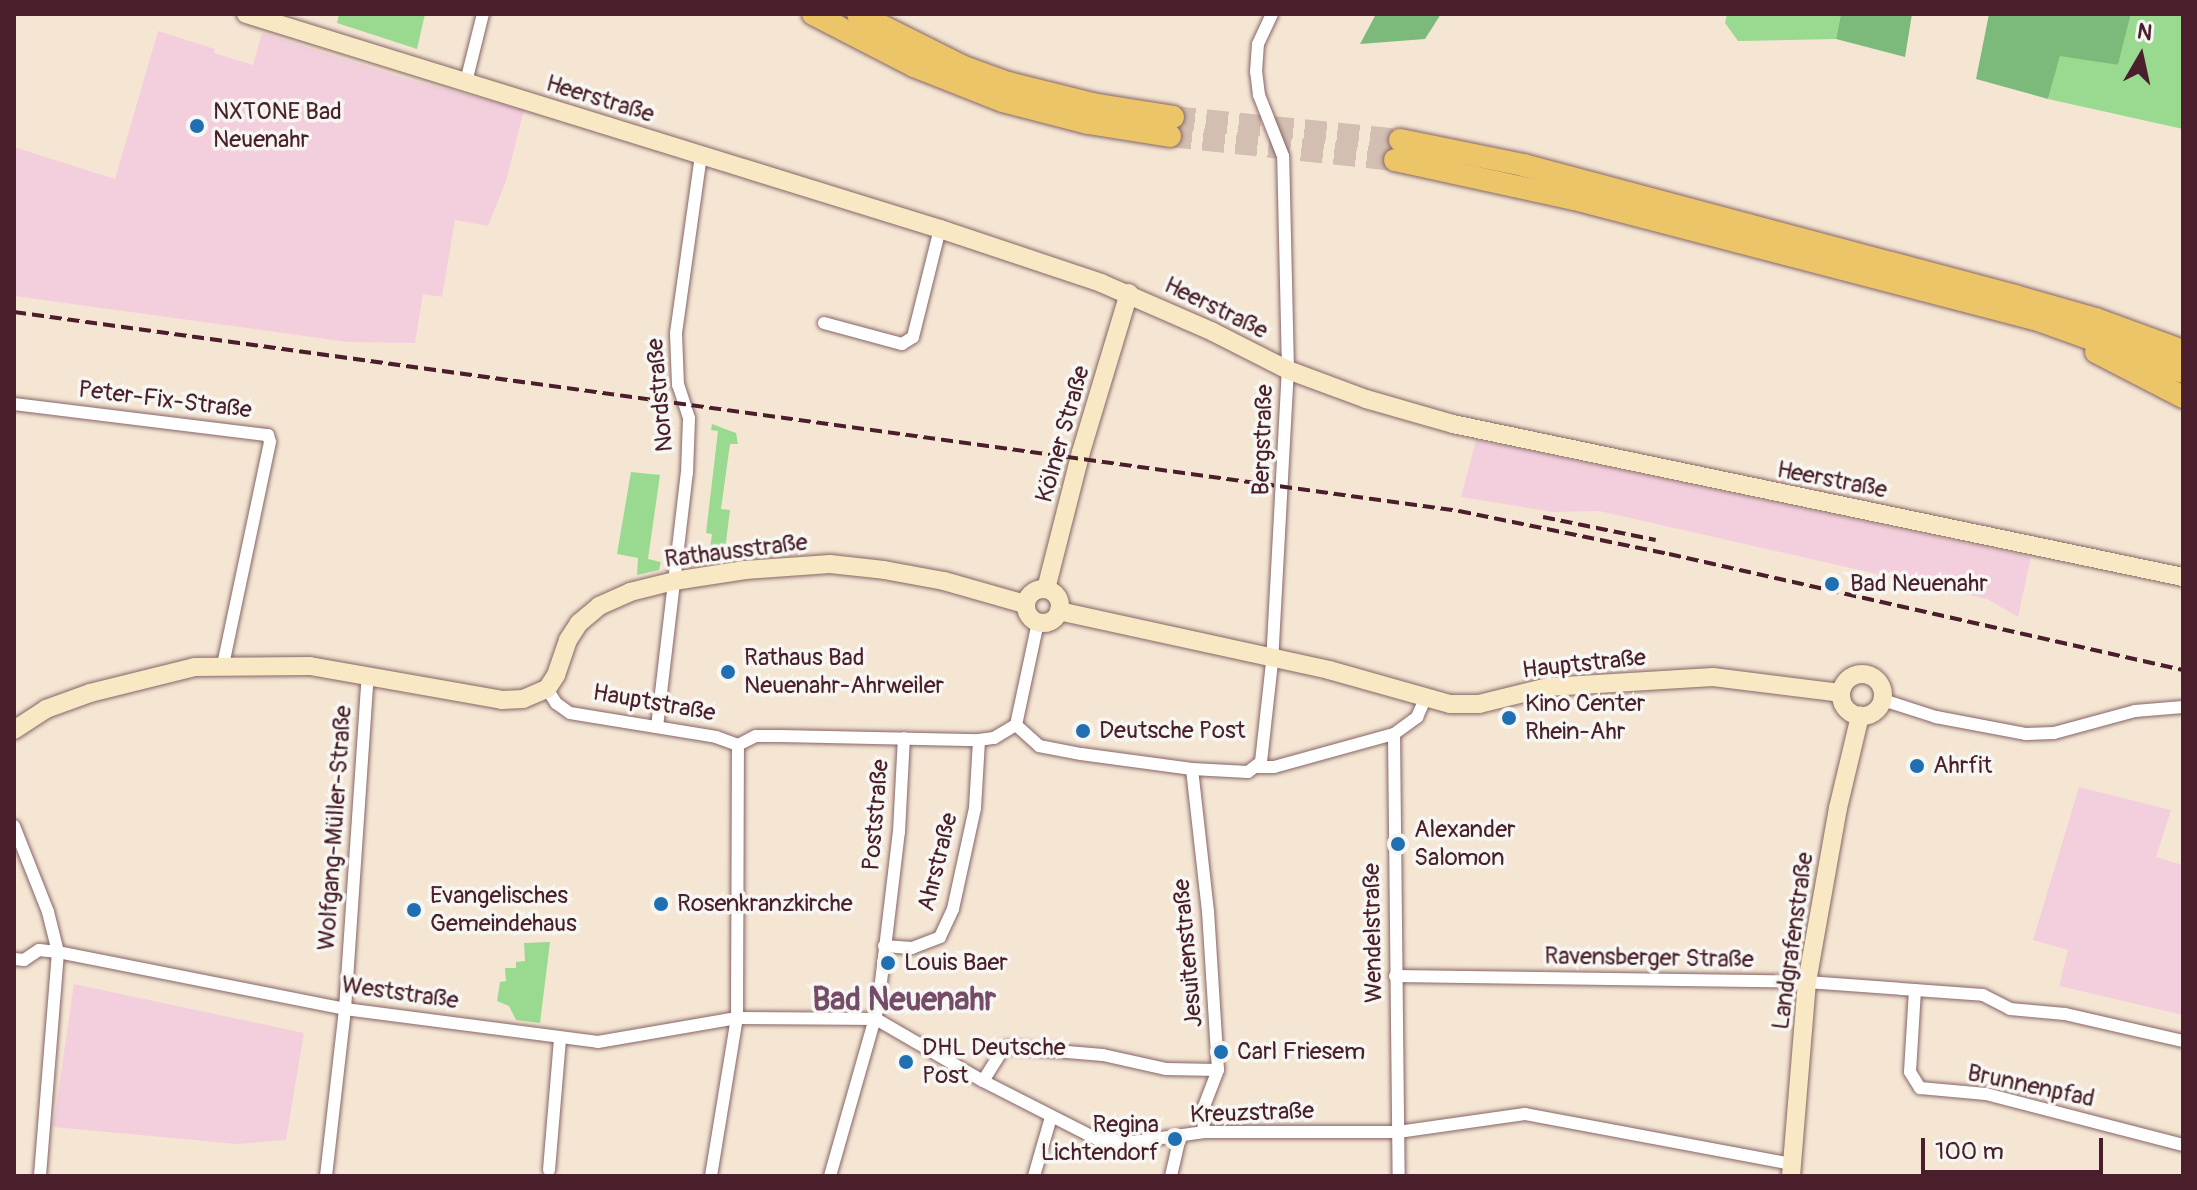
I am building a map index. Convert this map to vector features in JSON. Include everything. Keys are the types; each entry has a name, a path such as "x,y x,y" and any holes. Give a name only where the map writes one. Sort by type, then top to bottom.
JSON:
{"highway":[{"path":"813,14 914,66 1003,101 1088,123 1171,126 1008,83 964,67 858,14"},
{"path":"2183,351 2096,319 2015,296 1523,165 1398,150 1521,186 2035,319 2131,350 2183,372"},
{"path":"2035,319 2183,397"}],"street":[{"name":"Heerstraße","path":"246,14 940,229 1129,293 1288,370 1366,399 1453,424 2183,577"},
{"path":"466,82 483,14"},
{"name":"Bergstraße","path":"1253,769 1264,747 1272,658 1288,370 1283,156 1259,95 1256,72 1258,44 1272,14"},
{"name":"Nordstraße","path":"657,727 687,473 689,418 678,385 676,333 701,155"},
{"path":"824,323 902,344 913,337 940,229"},
{"name":"Kölner Straße","path":"1046,589 1081,452 1129,293"},
{"name":"Peter-Fix-Straße","path":"14,404 268,435 270,442 223,665"},
{"name":"Rathausstraße","path":"547,689 556,675 568,640 579,623 599,606 630,592 674,581 782,566 830,564 930,578 1025,604"},
{"path":"1046,589 1056,595 1059,611 1052,620 1038,622 1030,617 1025,604 1032,592 1046,589"},
{"path":"1038,622 1016,725 1039,746 1192,769 1274,767 1394,734 1417,717 1425,699 1329,670 1059,611"},
{"path":"14,730 46,709 130,681 169,671 223,665 310,666 502,700 523,699 547,689"},
{"path":"1867,674 1880,684 1883,700 1873,713 1860,716 1845,708 1841,693 1849,678 1867,674"},
{"name":"Wolfgang-Müller-Straße","path":"326,1176 345,1009 368,675"},
{"name":"Hauptstraße","path":"1425,699 1465,705 1548,687 1713,677 1841,693"},
{"name":"Hauptstraße","path":"547,689 556,703 570,713 716,737 738,745 756,736 979,740 994,738 1016,725"},
{"path":"1883,700 1936,717 2026,734 2054,733 2135,711 2183,707"},
{"name":"Landgrafenstraße","path":"1792,1173 1807,982 1838,808 1860,716"},
{"name":"Wendelstraße","path":"1394,734 1399,1176"},
{"name":"Poststraße","path":"830,1176 876,1019 899,832 904,738"},
{"name":"Ahrstraße","path":"884,946 912,948 940,937 953,909 975,808 979,740"},
{"path":"711,1176 737,1018 738,745"},
{"name":"Jesuitenstraße","path":"1192,769 1208,911 1218,1070 1203,1109 1204,1132"},
{"path":"14,826 48,912 58,952 40,1176"},
{"path":"14,959 24,960 39,950 58,952"},
{"name":"Weststraße","path":"58,952 345,1009 598,1042 737,1018"},
{"name":"Ravensberger Straße","path":"1395,976 1807,982 1983,995 2010,1009 2065,1014 2183,1041"},
{"name":"Brunnenpfad","path":"1915,990 1910,1072 1920,1088 1986,1094 2183,1145"},
{"path":"737,1018 876,1019"},
{"name":"Kreuzstraße","path":"876,1019 983,1081 1097,1139 1133,1142 1204,1132 1398,1132 1525,1114 1792,1173"},
{"path":"549,1170 560,1038"},
{"path":"983,1081 1002,1051 1008,1047 1103,1055 1166,1069 1218,1070"},
{"path":"1034,1176 1051,1117"},
{"path":"1171,1176 1180,1137"}],"shaded area":[{"path":"158,31 253,65 262,33 407,79 524,110 506,181 488,226 455,220 442,297 423,294 415,343 348,342 14,296 14,147 115,179"},
{"path":"1476,440 2031,557 2018,617 1987,599 1599,511 1553,512 1461,497"},
{"path":"2079,787 2171,810 2156,857 2183,865 2183,1015 2059,986 2068,950 2033,940"},
{"path":"74,984 304,1033 286,1140 237,1144 53,1127"}],"green space":[{"path":"339,14 425,14 417,49 337,23"},
{"path":"1376,14 1441,14 1425,39 1360,44"},
{"path":"1727,14 1841,14 1836,39 1738,41 1725,23"},
{"path":"1841,14 1912,14 1905,57 1836,39"},
{"path":"1989,14 2131,14 2118,65 2060,56 2048,99 1976,79"},
{"path":"2131,14 2183,14 2183,129 2048,99 2060,55 2118,65"},
{"path":"712,424 736,433 738,444 730,444 721,509 730,510 725,550 710,548 712,534 706,533 718,431 711,430"},
{"path":"631,472 660,475 648,559 661,562 659,570 637,575 638,558 617,554"},
{"path":"550,942 540,1023 516,1020 509,1006 497,1001 500,982 506,981 505,968 516,968 516,962 525,961 524,943"}],"tunnel":[{"path":"1173,117 1400,140"},
{"path":"1170,136 1395,160"}],"railway":[{"path":"14,312 1459,511 1669,554 2183,670"},
{"path":"1543,517 1656,540"}],"place":[{"name":"NXTONE Bad Neuenahr","path":"197,126"},
{"name":"Bad Neuenahr","path":"1832,584"},
{"name":"Rathaus Bad Neuenahr-Ahrweiler","path":"728,672"},
{"name":"Kino Center Rhein-Ahr","path":"1509,718"},
{"name":"Deutsche Post","path":"1083,731"},
{"name":"Ahrfit","path":"1917,766"},
{"name":"Alexander Salomon","path":"1398,844"},
{"name":"Rosenkranzkirche","path":"661,904"},
{"name":"Evangelisches Gemeindehaus","path":"414,910"},
{"name":"Louis Baer","path":"888,963"},
{"name":"Carl Friesem","path":"1221,1052"},
{"name":"DHL Deutsche Post","path":"906,1062"},
{"name":"Regina Lichtendorf","path":"1175,1139"}],"district":[{"name":"Bad Neuenahr","path":"904,1000"}]}
